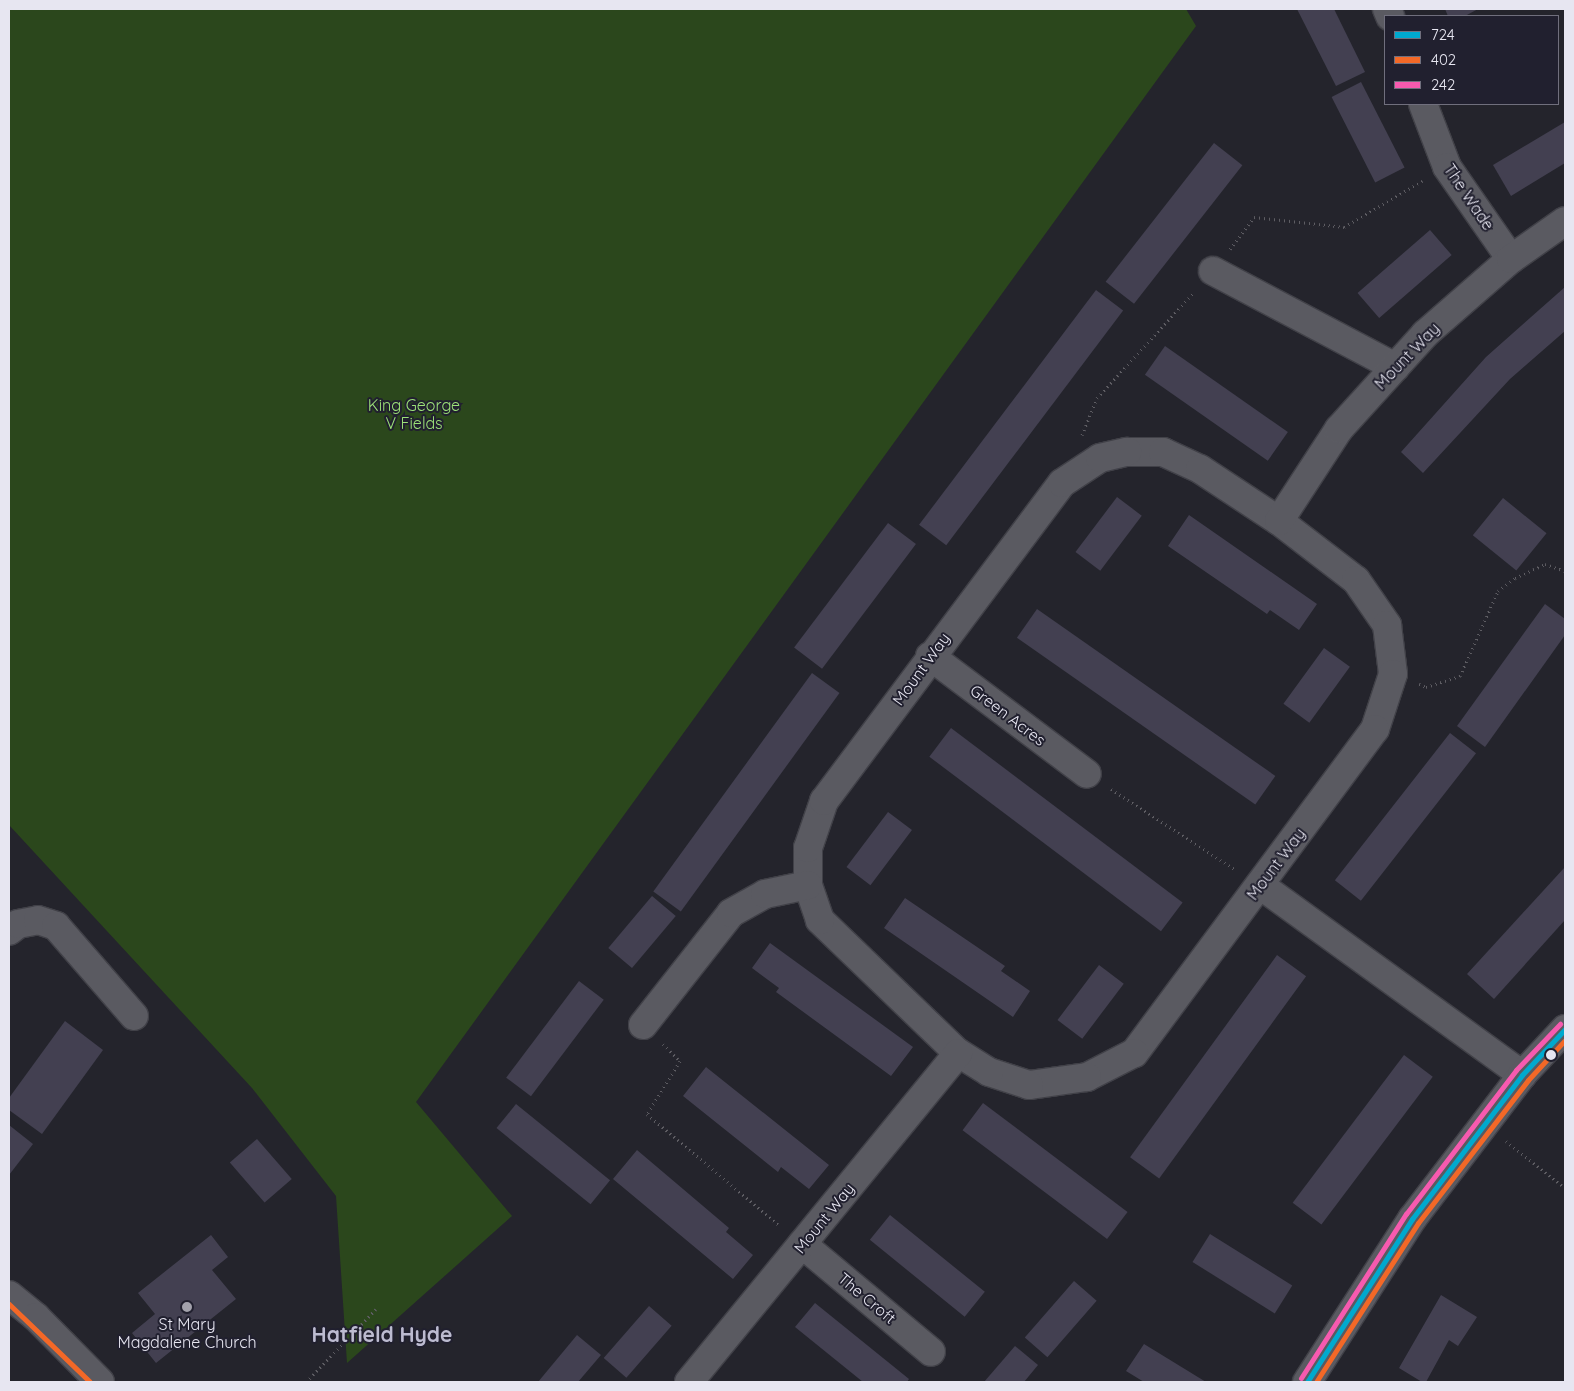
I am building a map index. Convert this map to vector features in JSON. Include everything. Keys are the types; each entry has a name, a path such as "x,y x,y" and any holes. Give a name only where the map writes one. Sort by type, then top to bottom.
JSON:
{"street":[{"name":"The Wade","path":"1423,105 1447,167 1512,259"},
{"name":"Mount Way","path":"1279,521 1339,429 1425,334 1512,259 1565,221"},
{"path":"1213,271 1395,367"},
{"name":"Mount Way","path":"1127,452 1163,452 1200,469 1279,521 1356,580 1387,625 1393,674 1376,729 1134,1053 1087,1077 1029,1085 989,1072 958,1053 820,920 808,885 808,848 824,801 930,656 1062,483 1100,458 1127,452"},
{"name":"Green Acres","path":"930,656 1087,774"},
{"path":"643,1025 731,913 765,894 808,885"},
{"path":"1260,885 1522,1075"},
{"path":"9,931 18,924 38,920 56,926 134,1016"},
{"path":"1307,1382 1412,1219 1522,1075 1565,1029"},
{"name":"Mount Way","path":"689,1382 958,1053"},
{"name":"The Croft","path":"802,1244 931,1352"},
{"path":"9,1295 36,1317 100,1382"}],"path":[{"path":"1393,674 1426,687 1460,676 1498,591 1515,578 1545,564 1565,571"},
{"path":"1087,774 1260,885"},
{"path":"643,1025 680,1061 647,1114 704,1165 802,1244"},
{"path":"1484,1124 1565,1188"},
{"path":"306,1382 376,1309"}],"green space":[{"name":"King George V Fields","path":"9,9 1186,9 1196,26 416,1102 512,1216 347,1363 336,1196 252,1088 9,825"}],"building":[{"path":"1297,9 1334,9 1365,72 1336,86"},
{"path":"1445,9 1478,9 1467,15 1448,15"},
{"path":"1361,82 1405,168 1375,183 1332,97"},
{"path":"1565,122 1565,163 1511,196 1493,165"},
{"path":"1214,143 1242,165 1134,304 1106,282"},
{"path":"1430,230 1452,255 1379,318 1358,293"},
{"path":"1565,287 1565,331 1510,379 1423,473 1401,452 1486,357"},
{"path":"1096,290 1123,310 946,545 919,525"},
{"path":"1165,346 1288,432 1268,461 1145,375"},
{"path":"1117,497 1142,516 1100,571 1075,552"},
{"path":"1503,498 1547,533 1516,571 1473,535"},
{"path":"1189,515 1317,604 1299,630 1270,610 1267,614 1168,546"},
{"path":"888,523 916,544 822,669 794,648"},
{"path":"1545,604 1565,619 1565,635 1485,747 1457,726"},
{"path":"1037,609 1275,776 1255,805 1017,638"},
{"path":"1324,648 1350,667 1309,723 1283,704"},
{"path":"812,673 840,693 681,911 653,891"},
{"path":"951,728 1183,903 1161,931 929,757"},
{"path":"1450,733 1476,753 1361,901 1335,880"},
{"path":"888,812 912,830 870,885 846,867"},
{"path":"1565,867 1565,920 1494,999 1467,974"},
{"path":"652,896 676,916 632,968 608,948"},
{"path":"905,898 1005,966 1001,971 1030,991 1013,1017 884,928"},
{"path":"770,943 913,1047 891,1076 776,992 779,988 752,968"},
{"path":"1277,955 1306,976 1159,1178 1130,1157"},
{"path":"1099,965 1124,984 1082,1039 1057,1020"},
{"path":"579,981 604,1000 531,1096 506,1078"},
{"path":"65,1021 103,1050 42,1134 9,1110 9,1098"},
{"path":"1404,1055 1433,1077 1321,1224 1293,1203"},
{"path":"706,1067 829,1165 809,1189 781,1167 778,1172 683,1096"},
{"path":"983,1103 1128,1212 1107,1239 963,1130"},
{"path":"516,1104 610,1180 591,1204 496,1128"},
{"path":"9,1125 33,1144 9,1175"},
{"path":"257,1139 292,1179 265,1203 230,1163"},
{"path":"637,1150 729,1228 726,1232 753,1255 733,1279 613,1179"},
{"path":"890,1215 985,1292 965,1317 870,1240"},
{"path":"1210,1234 1292,1285 1275,1313 1193,1262"},
{"name":"St Mary Magdalene Church","path":"211,1235 228,1257 212,1270 236,1299 156,1363 132,1333 155,1314 138,1293"},
{"path":"1074,1281 1097,1301 1047,1357 1025,1338"},
{"path":"1441,1295 1477,1317 1458,1346 1449,1340 1426,1382 1422,1382 1399,1368"},
{"path":"815,1303 909,1379 907,1382 863,1382 795,1327"},
{"path":"649,1306 672,1326 626,1378 604,1358"},
{"path":"577,1335 601,1355 578,1382 538,1382"},
{"path":"1144,1344 1206,1382 1144,1382 1126,1371"},
{"path":"1015,1346 1038,1365 1024,1382 984,1382"}],"transit line":[{"name":"242","path":"1301,1378 1406,1214 1516,1070 1560,1024"},
{"name":"724","path":"1307,1382 1412,1219 1522,1075 1565,1029"},
{"name":"402","path":"1316,1382 1418,1223 1528,1080 1565,1040"},
{"name":"402","path":"9,1304 90,1382"}],"place":[{"name":"St Mary Magdalene Church","path":"187,1307"}],"district":[{"name":"Hatfield Hyde","path":"382,1334"}]}
